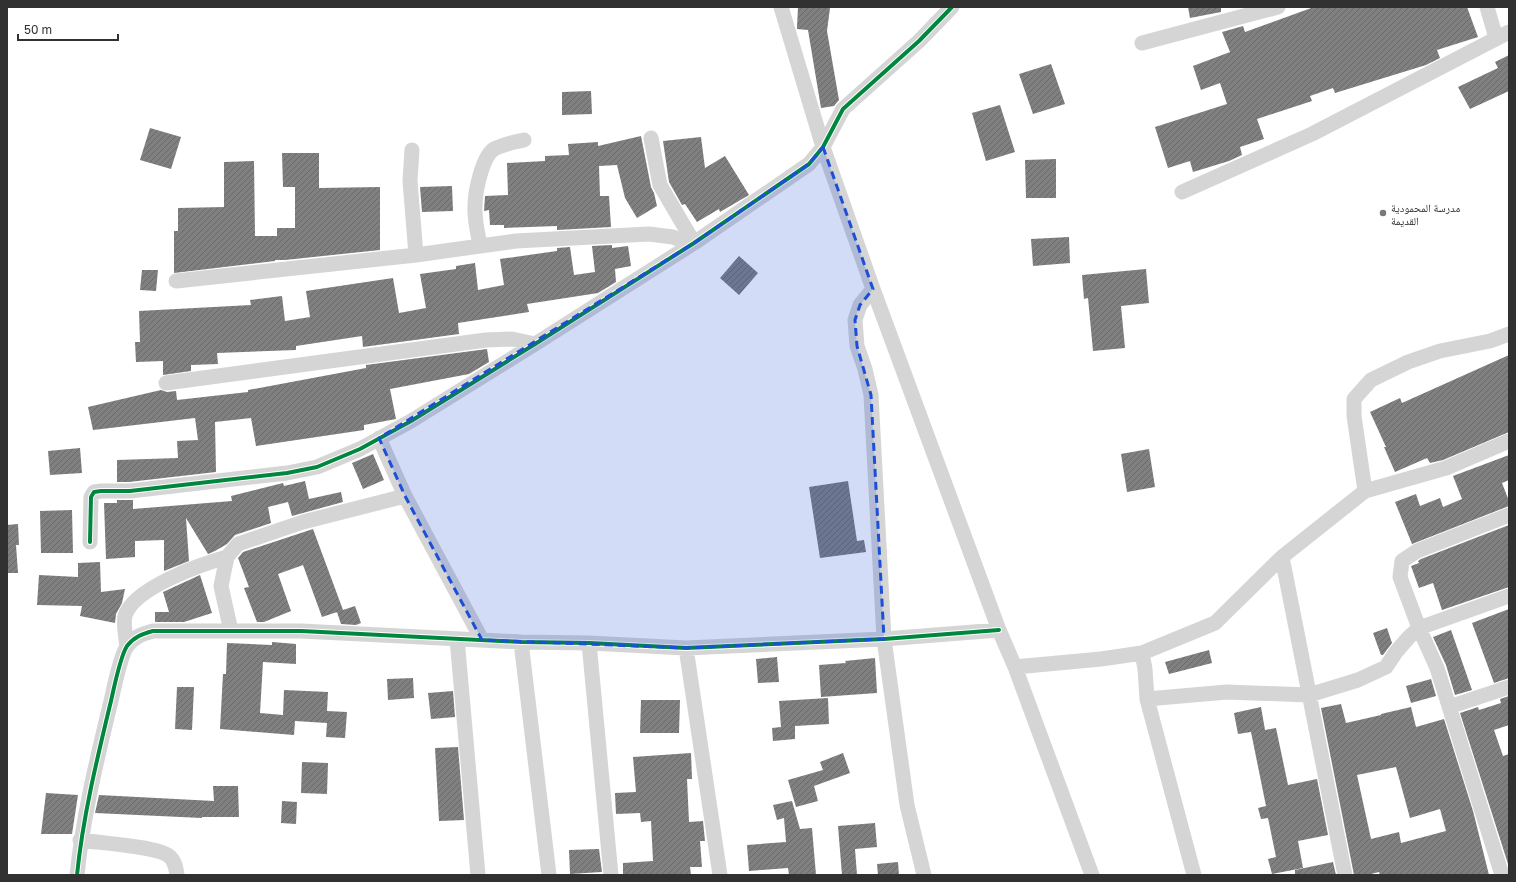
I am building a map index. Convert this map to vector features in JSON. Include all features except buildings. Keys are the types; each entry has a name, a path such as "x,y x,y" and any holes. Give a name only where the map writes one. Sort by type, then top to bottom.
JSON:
{"street":[{"path":"781,7 822,147 999,630 1015,667 1092,875"},
{"path":"90,542 91,498 94,492 130,491 287,473 317,467 360,449 410,421 535,344 692,244 809,164 822,147 843,109 920,41 952,7"},
{"path":"1142,42 1278,7"},
{"path":"1182,192 1312,134 1503,35 1487,7"},
{"path":"652,138 660,185 692,244"},
{"path":"480,246 475,206 478,186 487,157 494,150 504,145 524,140"},
{"path":"412,150 410,181 416,255"},
{"path":"176,281 416,255 516,241 649,234 673,237 692,244"},
{"path":"873,289 860,305 855,320 857,346 865,369 871,395 884,638 907,806 924,875"},
{"path":"1365,491 1354,416 1354,399 1371,380 1408,362 1440,351 1490,341 1509,334"},
{"path":"166,383 486,340 512,339 535,344"},
{"path":"378,438 405,496 482,640"},
{"path":"1015,667 1101,659 1142,653 1215,623 1282,557 1365,491 1446,468 1509,441"},
{"path":"231,631 221,586 227,557 238,544 303,522 405,496"},
{"path":"1502,875 1437,668 1419,628 1400,577 1402,561 1417,551 1509,515"},
{"path":"127,647 125,616 134,601 149,588 206,563 227,557"},
{"path":"1282,557 1345,875"},
{"path":"1147,699 1227,692 1309,695 1358,680 1386,667 1396,652 1419,628 1509,596"},
{"path":"77,875 80,840 118,670 127,647 136,636 153,631 301,631 521,642 589,643 686,648 884,638 999,630"},
{"path":"458,639 478,875"},
{"path":"521,642 549,875"},
{"path":"589,643 611,875"},
{"path":"686,648 720,875"},
{"path":"1142,653 1145,669 1147,699 1194,875"},
{"path":"1450,707 1509,687"},
{"path":"80,840 156,850 169,856 176,864 177,875"}],"highlighted area":[{"path":"823,147 873,289 860,305 855,320 857,346 871,395 884,639 686,648 482,640 405,496 379,438 694,243 809,164"}],"cycle path":[{"path":"90,542 91,497 94,492 130,491 287,473 317,467 360,449 411,421 694,243 809,164 823,147 843,109 919,41 952,7"},
{"path":"77,875 91,788 120,665 127,646 132,640 145,633 153,631 301,631 521,642 589,643 686,648 884,639 999,630"}],"place":[{"name":"مدرسة المحمودية القديمة","path":"1383,213"}]}
